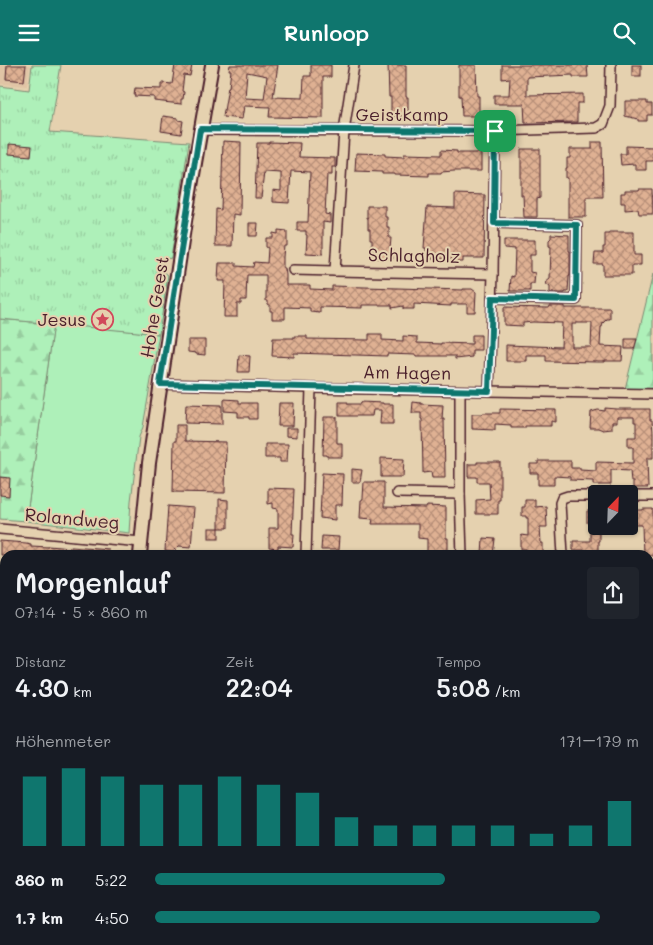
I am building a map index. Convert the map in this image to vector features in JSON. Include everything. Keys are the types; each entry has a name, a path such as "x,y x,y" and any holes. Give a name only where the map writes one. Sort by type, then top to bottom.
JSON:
{"street":[{"name":"Hohe Geest","path":"141,549 149,463 160,384 200,129 212,65"},
{"path":"335,271 344,131 354,65"},
{"name":"Geistkamp","path":"200,129 495,131 596,128 603,124 610,106 611,65"},
{"path":"489,391 495,131"},
{"path":"492,298 576,300 577,225 494,223"},
{"name":"Schlagholz","path":"293,270 493,274"},
{"name":"Am Hagen","path":"160,384 653,394"},
{"path":"306,550 311,388"},
{"path":"460,391 462,550"},
{"path":"397,493 460,494"},
{"path":"563,550 560,503 562,498 568,496 588,496"},
{"path":"638,496 653,496"},
{"name":"Rolandweg","path":"0,529 141,549"}],"shaded area":[{"path":"0,65 30,65 27,86 0,84"}],"green space":[{"path":"32,65 61,65 50,132 189,142 171,258 163,260 163,271 168,275 159,334 0,319 0,86 29,90"},
{"path":"653,274 653,388 625,389"},
{"path":"0,319 54,324 26,521 0,519"},
{"path":"54,323 159,334 143,427 139,437 129,533 26,521"}],"building":[{"path":"7,65 26,65 24,81 6,79"},
{"path":"175,65 192,65 190,76 184,75 182,91 184,92 181,104 154,101 154,97 134,96 135,88 161,89 163,83 172,84"},
{"path":"230,65 278,65 273,97 303,98 304,76 311,76 311,65 331,65 331,77 323,77 323,118 269,117 270,107 244,106 242,119 223,117 229,87 231,70 229,70","holes":["247,72 267,76 264,99 245,98"]},
{"path":"388,65 406,65 408,116 391,117"},
{"path":"459,65 476,65 479,116 462,116 461,96 459,96"},
{"path":"502,65 587,65 588,77 573,77 573,75 527,77 527,95 583,94 583,103 577,103 577,122 525,123 524,104 494,104 494,95 509,95 510,78 502,79"},
{"path":"632,65 641,65 641,76 632,76"},
{"path":"625,101 647,101 647,104 652,104 652,115 647,115 647,121 638,121 638,119 625,116"},
{"path":"163,116 178,118 178,120 183,121 181,134 161,131"},
{"path":"223,141 241,142 240,215 233,214 232,246 215,246 216,209 221,210"},
{"path":"592,142 602,142 603,197 586,197 586,217 568,217 567,158 570,158 570,149 592,149"},
{"path":"257,143 300,143 299,157 335,158 335,167 332,167 332,175 327,175 325,214 330,215 330,223 323,222 323,254 306,253 306,231 297,231 297,222 308,222 310,172 291,171 289,203 273,202 273,190 281,191 281,173 264,172 261,198 255,198"},
{"path":"9,144 32,146 31,156 9,154"},
{"path":"626,146 653,147 653,161 646,161 646,170 635,170 635,164 621,165 620,154 626,154"},
{"path":"521,149 540,149 540,198 537,199 537,217 524,217 523,195 521,195"},
{"path":"441,150 457,151 457,153 481,153 481,171 429,173 429,176 355,171 356,153 404,157 404,154 441,155"},
{"path":"652,189 653,214 639,214 638,209 625,210 625,203 621,203 621,193 625,193 625,190"},
{"path":"455,194 485,195 484,258 463,258 463,262 454,262 454,259 426,259 426,248 424,248 427,207 455,208"},
{"path":"367,206 385,206 385,217 387,217 387,227 389,227 390,249 393,250 393,259 374,258 370,229 368,229"},
{"path":"249,223 258,223 257,236 249,236"},
{"path":"278,230 287,231 287,246 284,246 283,257 286,285 310,285 310,289 332,290 332,286 472,289 476,292 475,312 467,312 467,304 451,304 451,306 414,304 414,309 403,309 403,306 392,308 392,305 362,305 362,308 320,307 320,313 310,312 310,308 285,307 285,319 272,319 270,305 266,301 266,275 247,275 246,300 241,300 241,304 237,304 237,317 224,317 225,281 218,281 219,263 236,263 236,266 253,267 254,262 267,263 268,248 266,247 266,238 273,238 273,233 278,234"},
{"path":"609,232 634,232 634,255 641,255 641,265 632,265 632,275 603,275 603,264 594,264 595,253 603,253 605,234 609,234"},
{"path":"551,234 569,235 570,276 568,292 565,293 550,293 550,287 545,283 550,279 551,247 549,246 549,240"},
{"path":"504,240 535,240 535,255 530,255 530,272 535,273 534,284 530,284 530,291 510,291 511,276 514,277 515,249 504,248"},
{"path":"550,306 565,306 565,308 610,308 610,319 607,319 601,327 600,346 623,347 622,361 546,361 546,355 526,355 526,361 506,361 506,345 561,347 562,323 533,322 523,323 523,326 504,325 504,307 549,308","holes":["592,323 591,347 572,347 572,324"]},
{"path":"369,334 382,334 382,340 403,341 403,336 417,337 417,343 441,344 472,344 472,335 481,335 481,350 472,350 472,357 455,359 455,356 387,354 387,356 294,353 294,357 272,356 273,338 307,336 307,339 369,340"},
{"path":"625,339 637,339 634,349 625,349"},
{"path":"188,340 205,340 205,355 188,352"},
{"path":"239,355 250,356 249,372 238,372"},
{"path":"224,399 239,400 239,403 257,403 257,419 238,417 238,412 224,411"},
{"path":"339,402 348,402 348,404 361,404 361,402 393,404 393,424 380,424 381,410 373,410 372,416 339,416"},
{"path":"413,402 443,405 445,478 432,478 431,472 423,473 422,419 421,413 412,413"},
{"path":"279,403 294,403 293,426 278,426"},
{"path":"186,404 222,405 222,424 185,423"},
{"path":"605,408 650,409 653,432 653,458 647,458 648,488 638,488 638,485 633,485 630,471 611,470 611,485 593,485 593,481 570,480 570,477 554,476 554,485 538,485 538,473 530,473 530,464 538,464 538,461 571,461 571,468 596,471 596,462 633,463 633,447 628,447 628,437 636,437 634,417 617,417 617,422 612,422 612,429 590,428 591,412 605,411"},
{"path":"500,409 556,410 556,422 551,421 551,426 511,428 511,425 495,424 495,430 472,429 472,414 500,413"},
{"path":"324,417 337,417 337,443 342,443 342,457 327,457 327,455 323,455"},
{"path":"176,425 185,425 185,441 226,442 225,493 173,492"},
{"path":"286,428 297,428 297,437 286,436"},
{"path":"265,444 288,444 287,462 280,462 280,458 265,458"},
{"path":"381,458 404,459 403,477 381,477"},
{"path":"477,462 500,462 498,514 476,514 476,500 490,499 489,482 477,482 477,477 468,477 468,464 477,464"},
{"path":"352,469 362,470 360,482 352,482"},
{"path":"322,473 343,474 342,505 335,505 335,520 320,518"},
{"path":"0,477 10,478 9,496 0,495"},
{"path":"364,482 384,482 384,507 446,507 448,550 427,550 427,539 418,538 418,524 372,524 373,519 360,518 361,500 363,498"},
{"path":"268,488 294,489 293,547 278,546 278,549 269,548 269,528 278,528 278,509 273,508 273,503 268,504"},
{"path":"219,499 228,500 228,528 219,528"},
{"path":"525,500 535,500 535,507 546,506 547,527 540,527 543,550 521,549 521,535 528,536 528,518 522,516 522,507 525,507"},
{"path":"168,506 194,508 191,547 179,546 175,550 165,550"},
{"path":"653,509 653,550 643,550 642,525 638,525 638,510"},
{"path":"209,528 219,528 219,538 209,538"},
{"path":"590,535 599,535 598,550 573,550 573,541 590,541"},
{"path":"322,536 339,537 338,550 321,550"},
{"path":"483,538 495,539 494,550 482,550"},
{"path":"0,541 26,543 31,544 31,546 71,548 71,546 108,549 108,550 0,550"}],"place":[{"name":"Jesus","path":"102,320"}],"route":[{"path":"200,129 495,131 494,223 577,225 576,300 492,298 489,391 160,384 200,129"}]}
